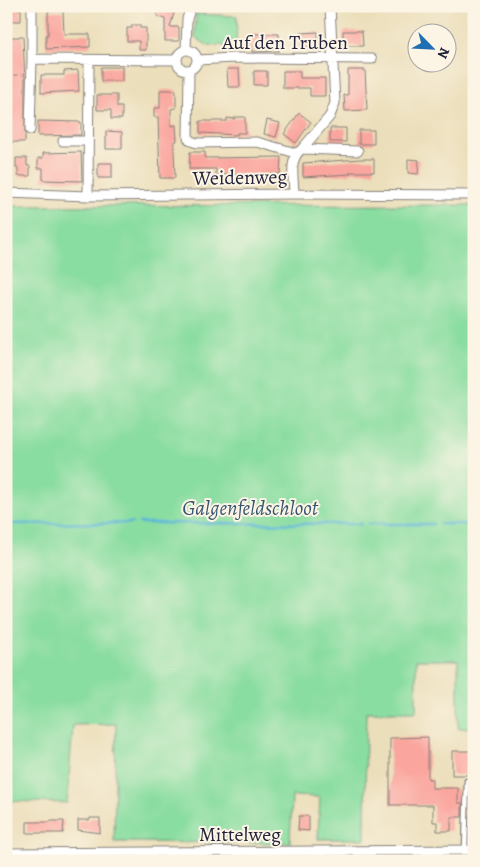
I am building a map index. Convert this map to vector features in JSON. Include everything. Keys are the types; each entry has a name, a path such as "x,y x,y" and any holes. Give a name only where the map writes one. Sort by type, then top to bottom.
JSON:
{"street":[{"path":"30,130 32,6"},
{"path":"191,6 187,19 186,50 179,53 177,60 180,68 188,70 188,138 191,141 197,143 258,142 299,151 358,151"},
{"path":"294,194 293,159 330,116 335,103 330,6"},
{"name":"Auf den Truben","path":"186,50 194,52 198,60 195,67 188,70"},
{"name":"Auf den Truben","path":"198,60 233,58 372,59"},
{"path":"32,59 177,60"},
{"path":"88,196 89,60"},
{"path":"63,141 88,141"},
{"name":"Weidenweg","path":"6,193 88,196 474,195"},
{"name":"Mittelweg","path":"6,853 33,857 470,850"}],"lane":[{"path":"467,781 470,850"}],"path":[{"path":"6,75 31,75"}],"green space":[{"path":"196,14 237,16 236,53 230,53 223,45 208,46 195,37"},
{"path":"474,205 474,728 458,728 458,660 416,660 416,712 366,712 365,839 318,839 320,797 292,796 290,843 114,842 116,724 73,725 67,803 6,801 6,206"},
{"path":"228,855 271,855 271,861 228,861"},
{"path":"152,856 183,856 183,861 152,861"},
{"path":"301,856 349,858 349,861 301,861"},
{"path":"403,857 474,857 474,861 403,861"}],"building":[{"path":"160,6 176,6 170,27 179,27 179,41 165,41 165,19 157,16"},
{"path":"6,9 21,9 21,21 6,21"},
{"path":"48,11 63,11 64,34 90,34 90,47 46,49"},
{"path":"132,25 140,25 140,28 146,28 146,50 139,50 139,41 127,41 127,28 132,28"},
{"path":"343,31 362,31 363,46 343,46"},
{"path":"318,32 318,46 302,47 301,33"},
{"path":"251,34 279,34 279,51 252,52"},
{"path":"9,37 23,37 25,142 11,142"},
{"path":"101,67 122,67 122,81 101,81"},
{"path":"227,69 239,69 240,87 228,87"},
{"path":"78,70 79,91 41,93 41,75 64,75 64,71"},
{"path":"348,70 365,70 367,110 345,111 344,95 348,95"},
{"path":"254,71 267,71 267,85 254,85"},
{"path":"283,71 300,71 300,78 325,78 325,96 310,96 310,88 283,88"},
{"path":"160,90 176,90 176,108 171,109 171,126 176,125 177,141 174,141 175,178 160,178 158,117 154,117 154,108 160,108"},
{"path":"97,95 117,95 117,107 122,107 122,119 111,119 111,110 97,110"},
{"path":"299,113 311,122 296,143 284,134"},
{"path":"235,117 245,117 245,133 237,133 237,135 200,133 200,121 227,121 227,118 235,119"},
{"path":"267,120 280,123 276,137 264,134"},
{"path":"38,121 81,122 81,135 38,136"},
{"path":"330,128 346,128 346,142 330,142"},
{"path":"359,130 374,130 374,144 359,144"},
{"path":"106,131 122,132 122,149 106,149"},
{"path":"81,152 82,181 43,180 43,168 38,168 38,158 43,158 43,153"},
{"path":"190,152 205,152 205,158 281,157 280,174 216,175 216,169 189,169"},
{"path":"16,158 27,158 27,166 30,166 30,176 18,176"},
{"path":"374,159 374,172 350,172 350,174 303,177 303,163"},
{"path":"408,159 419,160 418,174 408,173"},
{"path":"98,163 112,163 112,178 98,178"},
{"path":"428,737 428,779 432,779 432,788 458,788 458,803 462,803 462,817 451,817 451,831 437,831 437,822 433,822 433,805 390,805 390,738"},
{"path":"452,751 474,751 474,775 452,775"},
{"path":"299,816 309,816 309,831 298,830"},
{"path":"90,818 100,818 100,833 78,830 78,820 90,820"},
{"path":"64,821 63,833 27,833 27,822"}],"waterway":[{"name":"Galgenfeldschloot","path":"6,524 132,523"},
{"name":"Galgenfeldschloot","path":"139,523 361,524"},
{"name":"Galgenfeldschloot","path":"368,524 433,524"},
{"name":"Galgenfeldschloot","path":"440,524 474,524"}]}
